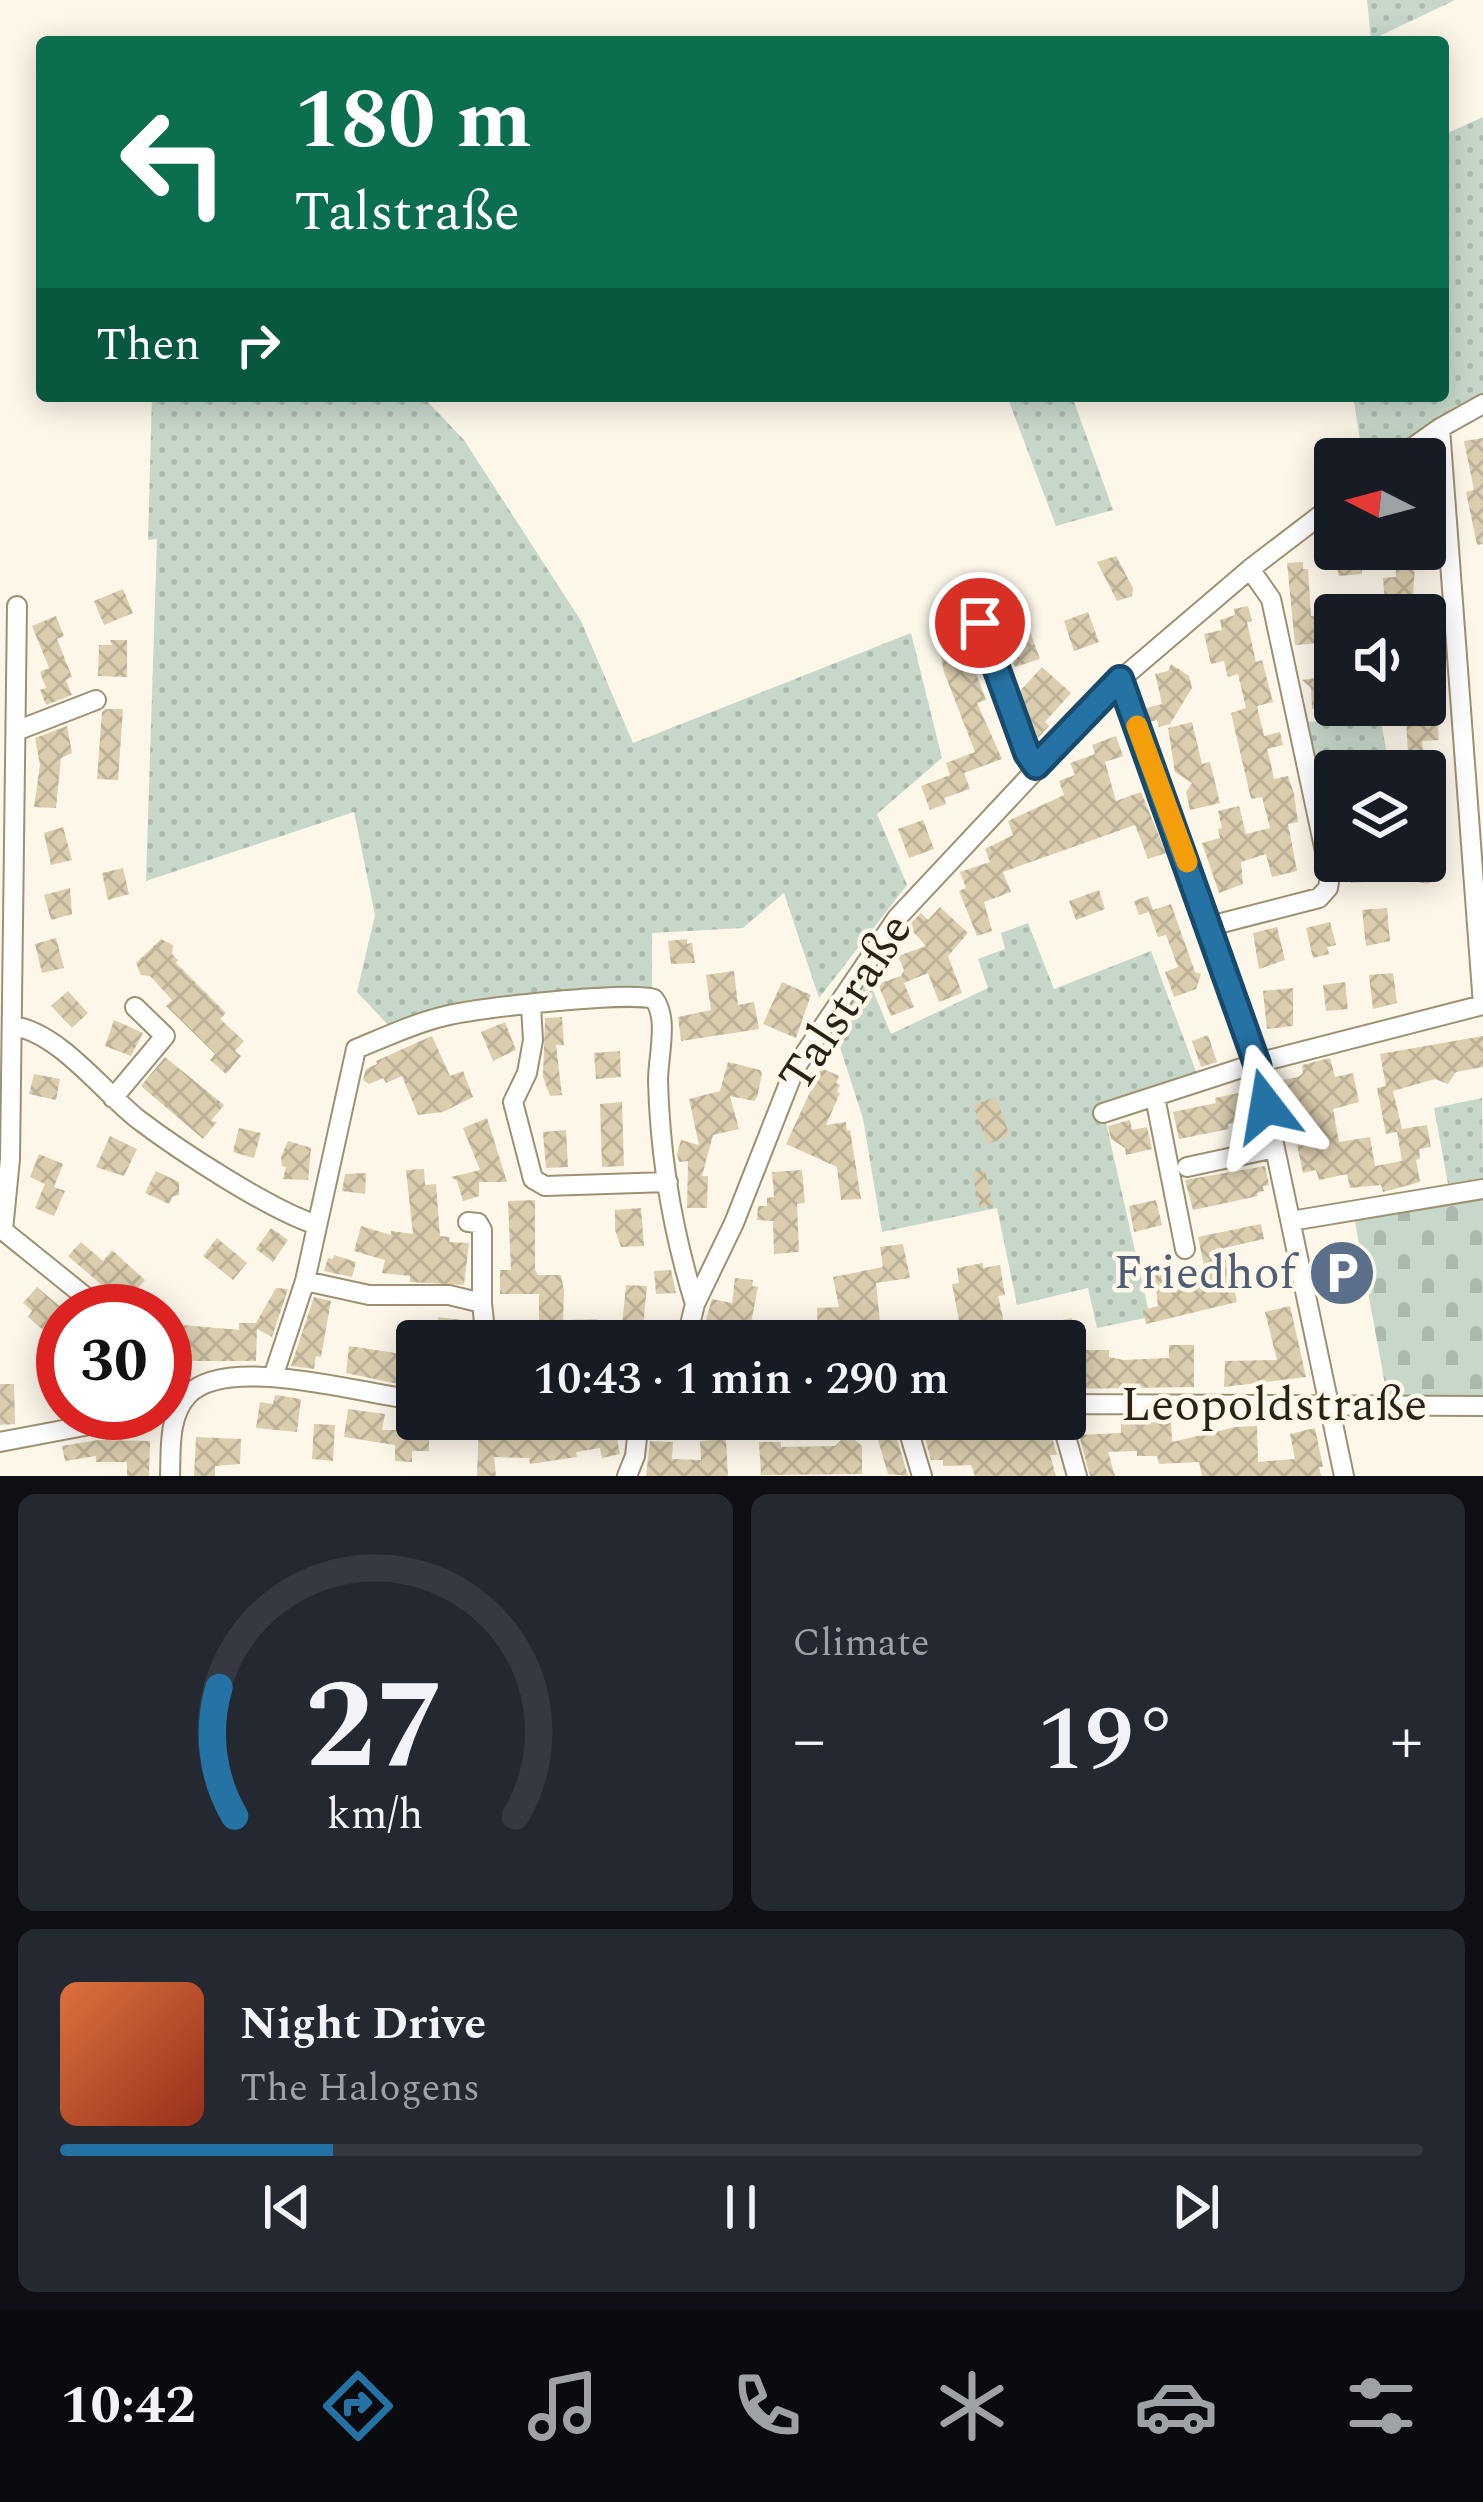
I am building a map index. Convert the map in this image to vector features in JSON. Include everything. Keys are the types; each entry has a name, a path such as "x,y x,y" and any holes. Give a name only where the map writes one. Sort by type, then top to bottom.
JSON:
{"street":[{"path":"1426,438 1483,404"},
{"path":"1103,1114 1257,1064 1483,1005 1440,428"},
{"name":"Talstraße","path":"691,1320 795,1068 897,918 1120,679 1314,520"},
{"path":"1210,926 1319,898 1328,888 1330,875 1271,599 1250,569"},
{"path":"17,606 9,1190 2,1229 70,1284"},
{"path":"980,623 1027,753 1036,766"},
{"path":"1120,679 1257,1064 1344,1476"},
{"path":"16,731 96,700"},
{"path":"273,1377 304,1281 356,1049 448,1015 644,996 659,1006 659,1108 680,1250 695,1304"},
{"path":"531,1006 533,1040 527,1073 513,1102 530,1172 538,1184 668,1182"},
{"path":"112,1098 171,1041 135,1007"},
{"path":"12,1026 38,1034 164,1137 317,1225"},
{"path":"1155,1097 1185,1249"},
{"path":"1187,1167 1275,1148"},
{"path":"1292,1221 1483,1190"},
{"path":"468,1222 478,1223 482,1230 484,1320"},
{"path":"304,1281 369,1295 449,1295 482,1303"},
{"path":"192,1395 212,1382 273,1377 396,1397"},
{"name":"Leopoldstraße","path":"1086,1404 1483,1406"},
{"path":"0,1442 36,1435"},
{"path":"170,1476 172,1440"},
{"path":"627,1476 636,1440"},
{"path":"911,1440 922,1476"},
{"path":"1067,1440 1076,1476"}],"green space":[{"path":"1367,0 1455,0 1379,36 1371,36"},
{"path":"1483,117 1483,397 1412,438 1360,438 1354,402 1449,402 1449,132"},
{"path":"152,402 428,402 464,440 581,621 633,743 911,633 942,758 877,814 907,885 819,998 784,893 743,928 652,933 652,991 459,1003 390,1027 357,992 375,915 354,812 146,881 157,539 148,540"},
{"path":"1009,402 1074,402 1113,510 1056,526"},
{"path":"1306,722 1382,726 1386,750 1314,750 1314,759"},
{"path":"1028,923 1054,989 1151,951 1200,1082 1104,1114 1150,1317 1097,1328 1088,1288 1017,1305 997,1208 882,1232 863,1119 829,1013 862,964 891,1034 988,988 978,959 1005,949 1001,933"},
{"path":"1482,1098 1483,1178 1448,1184 1434,1108"},
{"path":"1483,1189 1483,1406 1389,1406 1353,1211"}],"building":[{"path":"1483,438 1483,544 1477,545 1466,492 1474,490 1464,441"},
{"path":"1116,556 1133,588 1132,596 1117,601 1097,562"},
{"path":"1303,562 1303,569 1308,569 1314,644 1295,645 1287,563"},
{"path":"1337,570 1362,570 1362,574 1339,576"},
{"path":"1396,570 1415,570 1413,594 1384,594 1383,578 1396,577"},
{"path":"123,589 133,613 104,625 94,601"},
{"path":"1248,606 1256,662 1262,660 1273,702 1257,706 1264,736 1280,732 1283,745 1267,749 1274,779 1288,776 1294,794 1298,822 1288,824 1297,871 1272,877 1266,854 1241,862 1243,884 1219,893 1202,843 1220,838 1218,811 1239,806 1246,834 1270,828 1262,797 1251,799 1231,713 1246,708 1238,674 1228,677 1224,661 1211,664 1204,634 1222,630 1220,620"},
{"path":"1088,612 1099,642 1074,651 1064,621"},
{"path":"56,616 64,636 57,639 72,677 66,680 72,695 46,705 40,672 49,668 32,626"},
{"path":"1030,632 1040,659 1015,667 1005,641"},
{"path":"110,640 127,640 127,677 98,676 99,645 112,645"},
{"path":"966,646 986,700 977,703 1002,759 964,773 970,789 944,798 946,804 930,810 921,786 950,775 946,763 975,752 941,656"},
{"path":"1171,664 1189,676 1192,688 1170,724 1159,727 1157,720 1150,722 1146,708 1162,704 1155,674 1168,671"},
{"path":"1042,667 1071,693 1045,722 1049,726 1038,738 1019,692"},
{"path":"1314,678 1314,709 1311,688 1302,680"},
{"path":"106,709 123,709 118,780 97,779"},
{"path":"1192,722 1202,764 1210,762 1220,803 1190,810 1186,792 1192,783 1175,772 1168,728"},
{"path":"67,726 72,753 61,758 56,808 34,807 40,765 35,738"},
{"path":"1406,726 1438,726 1439,740 1422,741 1423,750 1408,750"},
{"path":"1116,736 1123,756 1105,762 1116,801 1141,792 1166,853 1148,859 1135,825 1003,872 1011,892 984,902 992,931 977,936 959,891 966,888 960,872 990,862 985,849 1013,835 1008,821 1064,795 1059,781 1075,775 1070,763 1095,754 1092,745"},
{"path":"923,820 934,849 909,858 898,829"},
{"path":"63,827 72,860 51,865 44,833"},
{"path":"123,868 129,894 108,900 102,873"},
{"path":"70,888 72,914 51,920 44,895"},
{"path":"1099,890 1105,909 1076,920 1069,901"},
{"path":"1148,896 1153,910 1171,904 1195,972 1201,974 1196,989 1174,997 1165,972 1178,967 1166,935 1158,937 1149,912 1139,915 1134,901"},
{"path":"940,907 968,933 948,956 962,993 939,1002 928,973 904,983 914,1007 891,1016 878,984 901,976 904,970 898,956 926,946 908,926 921,913 928,920"},
{"path":"1387,908 1390,941 1366,946 1362,910"},
{"path":"1330,922 1336,945 1327,947 1329,954 1313,958 1306,928"},
{"path":"1277,927 1285,960 1259,969 1253,933"},
{"path":"56,938 64,968 42,973 35,944"},
{"path":"161,939 173,945 176,963 226,1013 220,1019 244,1041 235,1051 241,1056 226,1074 210,1060 215,1054 166,1006 172,1000 150,976 141,975 136,963"},
{"path":"687,939 695,963 671,964 668,941"},
{"path":"734,971 738,1005 754,1002 759,1029 681,1041 678,1017 711,1010 706,975"},
{"path":"1393,973 1397,1003 1373,1009 1369,975"},
{"path":"782,982 811,995 796,1038 763,1024"},
{"path":"1345,982 1348,1009 1326,1011 1323,985"},
{"path":"1293,988 1293,1026 1267,1029 1263,991"},
{"path":"68,991 88,1013 72,1028 51,1006"},
{"path":"562,1017 564,1045 556,1045 562,1095 550,1096 543,1077 545,1018"},
{"path":"114,1020 143,1033 131,1056 105,1046"},
{"path":"505,1022 516,1050 493,1061 481,1032"},
{"path":"1208,1035 1217,1062 1201,1067 1192,1041"},
{"path":"432,1036 450,1076 463,1071 473,1097 443,1112 418,1115 402,1076 386,1083 383,1078 369,1084 363,1080 366,1069 376,1061"},
{"path":"1483,1036 1483,1067 1456,1072 1448,1084 1435,1079 1393,1091 1402,1129 1427,1125 1431,1147 1419,1149 1416,1160 1420,1182 1383,1192 1381,1185 1350,1188 1347,1174 1319,1180 1316,1170 1303,1173 1296,1139 1287,1140 1284,1126 1292,1124 1283,1080 1298,1077 1302,1065 1330,1058 1335,1077 1353,1073 1359,1102 1333,1109 1339,1142 1370,1137 1375,1166 1402,1161 1397,1132 1386,1134 1377,1088 1386,1086 1380,1054"},
{"path":"620,1051 621,1077 596,1079 594,1053"},
{"path":"165,1057 224,1105 203,1139 141,1086"},
{"path":"728,1062 760,1070 757,1097 754,1101 730,1096 739,1129 713,1135 702,1176 708,1176 707,1208 687,1208 688,1161 679,1162 677,1154 681,1140 699,1145 689,1099 720,1091"},
{"path":"821,1068 839,1076 840,1093 826,1125 846,1122 850,1130 861,1199 841,1200 837,1167 786,1144"},
{"path":"34,1074 60,1079 56,1100 29,1094"},
{"path":"1244,1092 1249,1120 1179,1139 1173,1112"},
{"path":"996,1097 1010,1136 987,1144 973,1105"},
{"path":"622,1102 624,1166 602,1167 600,1104"},
{"path":"487,1118 507,1182 479,1182 479,1196 463,1201 451,1177 480,1170 463,1128"},
{"path":"1130,1120 1132,1130 1147,1127 1152,1149 1126,1155 1125,1148 1111,1139 1108,1126"},
{"path":"239,1128 261,1133 254,1158 233,1152"},
{"path":"566,1130 568,1167 546,1168 543,1132"},
{"path":"110,1136 137,1149 124,1176 96,1167"},
{"path":"288,1141 311,1148 308,1180 283,1179 286,1167 281,1157"},
{"path":"39,1154 63,1164 54,1187 65,1191 54,1216 35,1208 45,1184 30,1177"},
{"path":"1265,1166 1269,1185 1258,1196 1193,1210 1185,1180"},
{"path":"424,1169 425,1185 436,1184 440,1236 450,1237 449,1242 469,1243 464,1285 410,1282 410,1276 382,1273 385,1260 354,1251 361,1226 391,1235 391,1231 413,1234 406,1170"},
{"path":"802,1170 805,1203 797,1204 799,1252 774,1254 773,1221 757,1220 758,1206 767,1206 767,1198 774,1197 772,1172"},
{"path":"985,1170 993,1205 980,1208 972,1172"},
{"path":"156,1171 179,1182 179,1195 169,1204 145,1193"},
{"path":"366,1173 365,1194 342,1191 345,1174"},
{"path":"535,1200 535,1270 538,1275 561,1275 563,1320 539,1320 539,1294 500,1294 500,1270 511,1270 508,1201"},
{"path":"1156,1200 1162,1225 1134,1232 1129,1206"},
{"path":"641,1208 644,1246 621,1247 615,1210"},
{"path":"1261,1224 1264,1239 1224,1248 1237,1302 1146,1324 1143,1310 1158,1306 1154,1271 1167,1268 1170,1286 1206,1276 1198,1237"},
{"path":"271,1228 288,1240 273,1262 256,1249"},
{"path":"217,1238 247,1263 233,1280 203,1256"},
{"path":"81,1242 103,1261 112,1250 145,1280 142,1284 101,1284 68,1256"},
{"path":"903,1244 910,1278 876,1283 880,1320 817,1320 817,1308 839,1307 833,1277 883,1267 880,1247"},
{"path":"334,1255 356,1262 352,1277 324,1271"},
{"path":"1000,1265 1005,1295 998,1296 1003,1320 959,1320 952,1284 959,1283 957,1268"},
{"path":"671,1270 676,1293 656,1294 654,1271"},
{"path":"735,1278 753,1280 752,1286 758,1287 752,1320 706,1320 712,1299 732,1303"},
{"path":"626,1285 647,1286 644,1320 622,1320"},
{"path":"36,1288 36,1324 28,1317 32,1311 23,1303"},
{"path":"276,1288 288,1289 272,1337 257,1329 256,1361 192,1361 192,1326 239,1330 239,1323 256,1323"},
{"path":"314,1297 331,1301 321,1357 316,1356 314,1369 291,1366"},
{"path":"1290,1306 1306,1377 1224,1387 1225,1361 1277,1360 1265,1312"},
{"path":"1169,1345 1194,1345 1194,1387 1086,1389 1086,1350 1109,1350 1109,1357 1123,1360 1169,1358"},
{"path":"349,1346 396,1353 396,1384 346,1373"},
{"path":"0,1384 14,1384 15,1424 0,1425"},
{"path":"275,1395 301,1399 297,1432 256,1428 260,1402 273,1404"},
{"path":"348,1409 385,1414 382,1430 396,1430 396,1440 429,1440 429,1451 412,1451 412,1462 395,1461 395,1445 344,1437"},
{"path":"1171,1422 1172,1442 1257,1426 1258,1462 1295,1459 1290,1434 1315,1428 1321,1476 1202,1476 1199,1462 1159,1464 1157,1456 1137,1456 1137,1451 1108,1452 1115,1476 1090,1476 1080,1440 1086,1440 1086,1435 1121,1433 1121,1423"},
{"path":"314,1424 335,1425 333,1461 312,1459"},
{"path":"196,1437 241,1439 240,1464 215,1466 215,1476 194,1476"},
{"path":"98,1440 150,1441 149,1476 127,1476 127,1462 96,1462 96,1456 65,1461 62,1446"},
{"path":"478,1440 617,1440 620,1454 602,1458 600,1448 576,1452 577,1457 530,1464 529,1458 494,1457 496,1476 477,1476"},
{"path":"726,1440 728,1476 646,1476 650,1441 673,1442 672,1459 701,1460 700,1441"},
{"path":"841,1440 855,1440 862,1446 862,1474 761,1475 759,1442 781,1442 781,1447 835,1446"},
{"path":"878,1440 897,1440 908,1476 888,1474"},
{"path":"925,1440 1053,1440 1057,1455 1050,1455 1056,1476 975,1476 971,1465 943,1466 943,1460 931,1460"}],"slow traffic":[{"path":"1137,726 1187,862"}],"place":[{"name":"Friedhof","path":"1342,1273"}],"route":[{"path":"980,623 1027,753 1036,766 1120,679 1210,926 1257,1064 1266,1106"}]}
